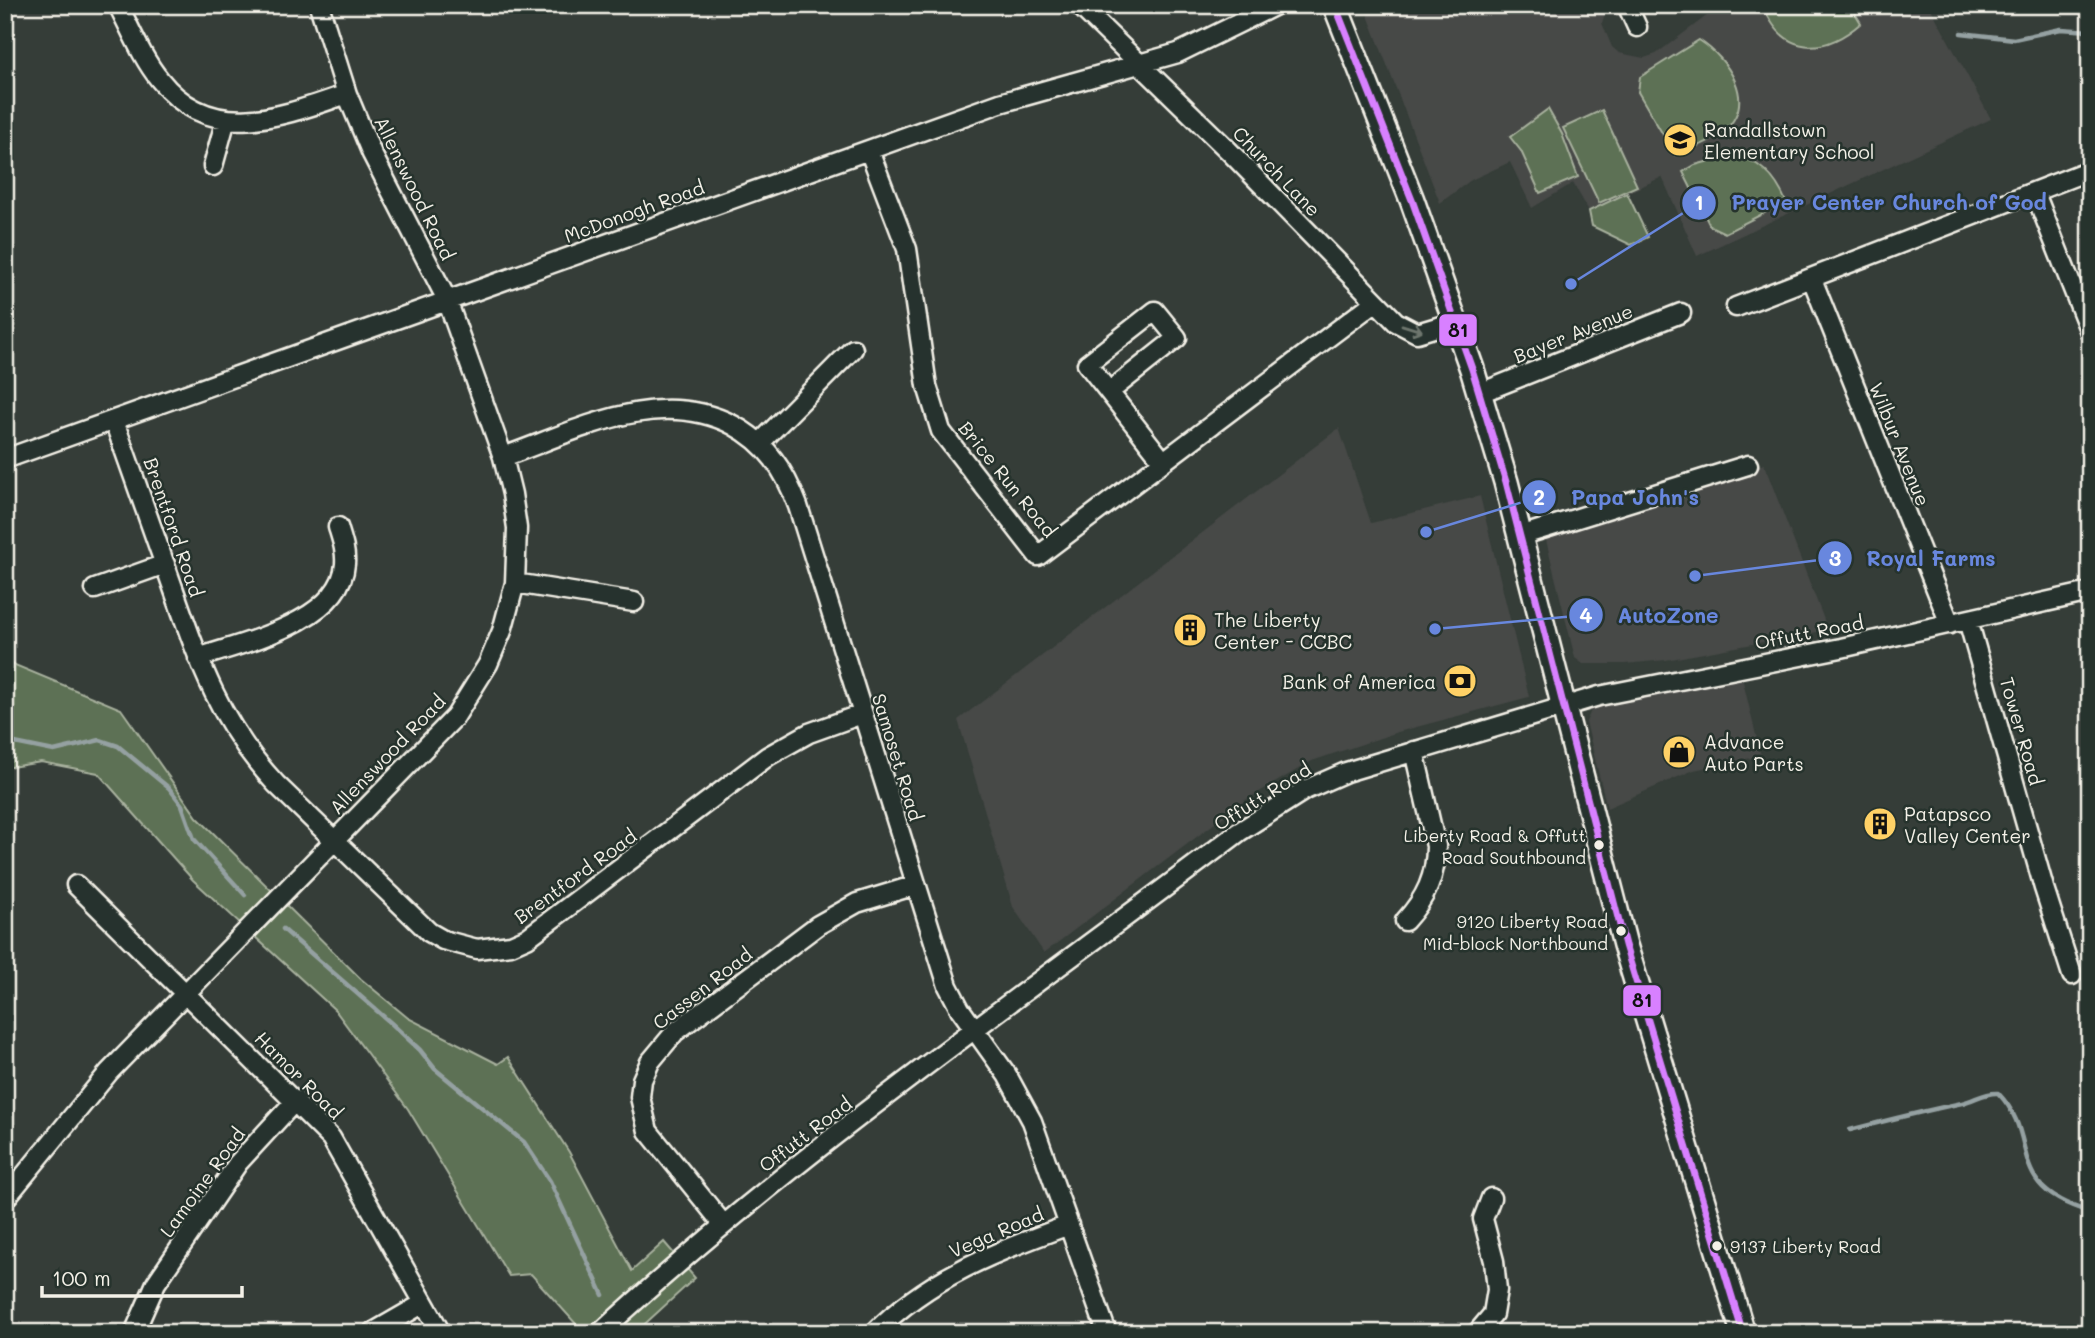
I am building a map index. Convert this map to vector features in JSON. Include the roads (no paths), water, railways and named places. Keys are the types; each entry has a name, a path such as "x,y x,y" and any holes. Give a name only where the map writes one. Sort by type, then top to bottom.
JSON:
{"main road":[{"path":"1335,5 1457,321 1480,393 1520,536 1627,953 1743,1333"}],"street":[{"path":"118,5 147,61 173,94 189,106 226,119 246,122 274,118 347,94"},
{"name":"Allenswood Road","path":"5,1199 28,1167 110,1072 431,742 472,692 502,631 515,583 517,528 503,457 447,300 372,154 347,94 319,5"},
{"name":"Church Lane","path":"1079,5 1228,150 1396,322 1417,333 1457,321"},
{"name":"McDonogh Road","path":"5,459 1023,96 1195,47 1276,5"},
{"path":"1627,5 1637,27"},
{"path":"212,166 226,119"},
{"name":"Brice Run Road","path":"869,150 906,249 927,386 942,431 1038,556 1374,302"},
{"path":"1736,307 2090,170"},
{"path":"2035,193 2090,332"},
{"name":"Wilbur Avenue","path":"1812,279 1950,624"},
{"path":"1108,392 1177,338 1155,311 1087,364 1108,392 1163,461"},
{"name":"Bayer Avenue","path":"1480,393 1681,313"},
{"path":"760,443 853,349"},
{"name":"Samoset Road","path":"503,457 621,415 666,408 715,416 760,443 783,472 798,506 948,986 1021,1098 1107,1333"},
{"name":"Brentford Road","path":"114,421 198,658 211,691 239,740 256,762 333,841 412,918 443,940 477,949 512,945 542,929 768,756 808,733 862,714"},
{"path":"1520,536 1748,466"},
{"path":"198,658 291,626 319,608 331,595 345,568 338,527"},
{"path":"95,589 165,564"},
{"path":"515,583 635,602"},
{"name":"Offutt Road","path":"600,1333 723,1224 975,1031 1265,814 1325,780 1414,751 1650,684 1797,657 2090,592"},
{"name":"Tower Road","path":"1968,620 2044,888 2072,975"},
{"path":"1405,920 1429,890 1436,860 1436,846 1414,751"},
{"name":"Cassen Road","path":"723,1224 648,1131 640,1097 642,1080 649,1062 675,1032 818,925 857,903 916,884"},
{"name":"Hamor Road","path":"76,885 296,1100 331,1138 441,1333"},
{"name":"Lamoine Road","path":"134,1333 156,1283 238,1163 296,1100"},
{"path":"1477,1333 1493,1314 1497,1290 1494,1261 1483,1219 1491,1198"},
{"name":"Vega Road","path":"874,1333 901,1309 955,1271 986,1255 1069,1225"},
{"path":"372,1333 424,1303"}],"waterway":[{"path":"1961,33 2014,39 2061,29 2090,31"},
{"path":"5,741 54,751 100,740 118,746 169,788 182,805 194,839 245,895"},
{"path":"283,929 391,1023 420,1050 435,1069 524,1142 550,1181 603,1295"},
{"path":"1850,1130 1998,1093 2011,1111 2019,1128 2027,1160 2044,1189 2062,1201 2090,1212"}],"place":[{"name":"Randallstown Elementary School","path":"1680,140"},
{"name":"Prayer Center Church of God","path":"1571,284"},
{"name":"Papa John's","path":"1426,532"},
{"name":"Royal Farms","path":"1695,576"},
{"name":"AutoZone","path":"1435,629"},
{"name":"The Liberty Center - CCBC","path":"1190,630"},
{"name":"Bank of America","path":"1460,681"},
{"name":"Advance Auto Parts","path":"1679,752"},
{"name":"Patapsco Valley Center","path":"1880,824"},
{"name":"Liberty Road & Offutt Road Southbound","path":"1599,845"},
{"name":"9120 Liberty Road Mid-block Northbound","path":"1621,931"},
{"name":"9137 Liberty Road","path":"1717,1246"}]}
